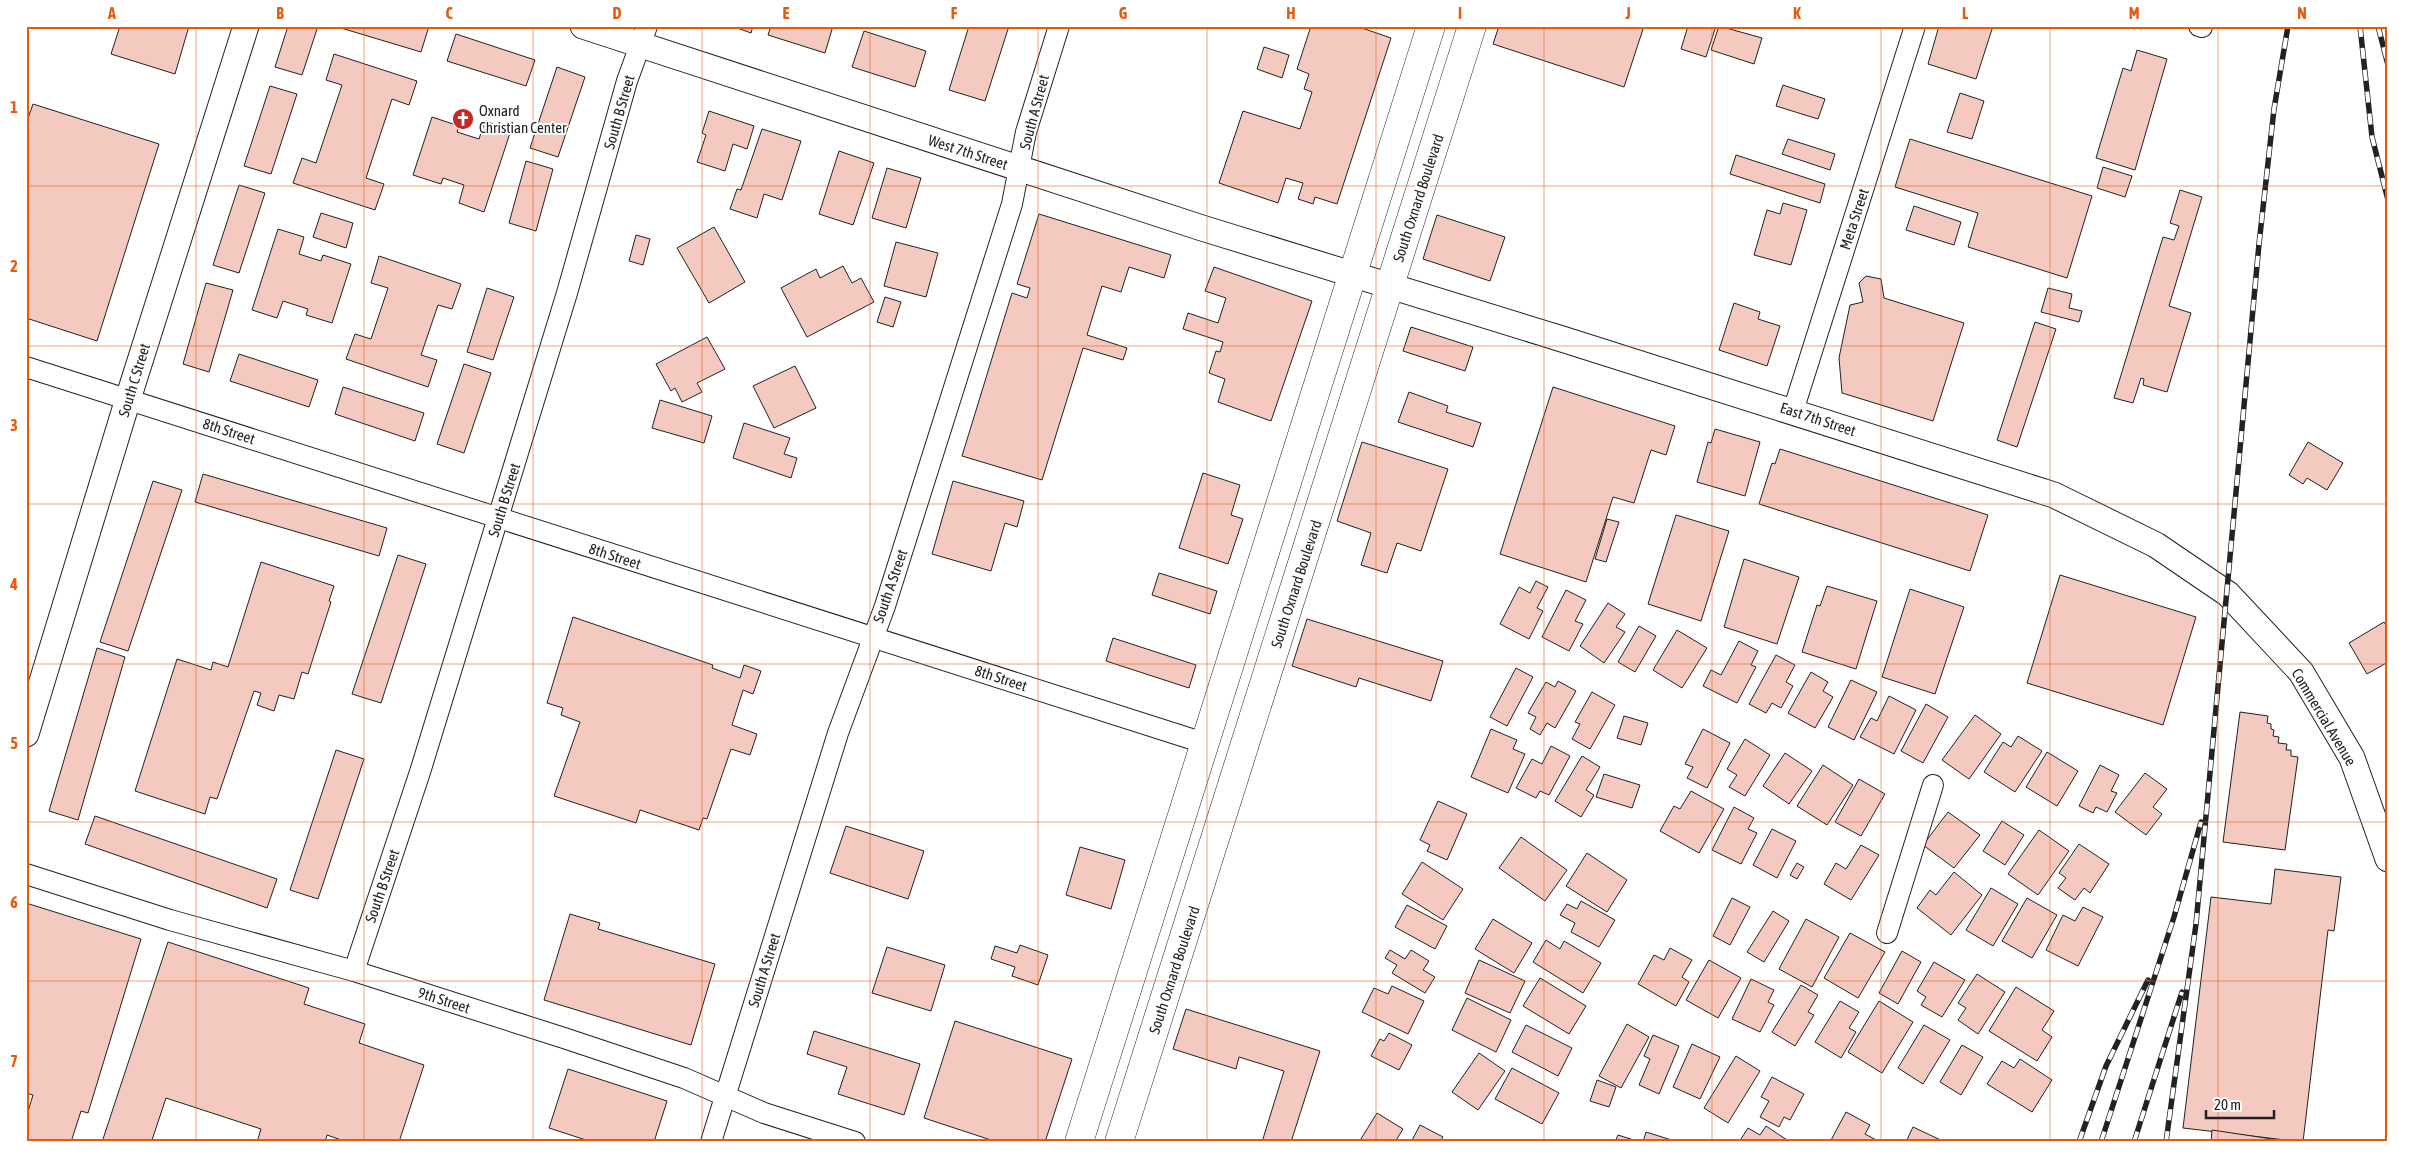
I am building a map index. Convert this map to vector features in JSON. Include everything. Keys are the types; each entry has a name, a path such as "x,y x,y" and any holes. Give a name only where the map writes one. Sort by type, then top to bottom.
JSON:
{"main road":[{"path":"1079,1142 1431,26"},
{"name":"South Oxnard Boulevard","path":"1120,1142 1472,26"}],"street":[{"name":"South C Street","path":"26,734 128,399 246,26"},
{"name":"West 7th Street","path":"583,26 644,35 1019,169 1390,286"},
{"name":"South A Street","path":"710,1142 835,743 872,637 885,606 1012,204 1026,132 1059,26"},
{"name":"Meta Street","path":"1793,411 1915,26"},
{"name":"South B Street","path":"354,971 420,772 575,266 627,81 644,35"},
{"name":"East 7th Street","path":"1390,286 1793,411 2054,495 2156,544 2228,594"},
{"name":"8th Street","path":"26,367 1204,743"},
{"name":"Commercial Avenue","path":"2228,594 2301,672 2352,758 2388,859"},
{"path":"1888,933 1933,784"},
{"name":"9th Street","path":"26,874 170,920 354,971 675,1075 764,1113 855,1142"}],"building":[{"path":"120,26 189,26 175,74 111,54"},
{"path":"288,26 318,26 302,75 275,67"},
{"path":"342,26 429,26 421,52 341,28"},
{"path":"732,26 753,26 751,33"},
{"path":"771,26 833,26 825,53 768,35"},
{"path":"969,26 1009,26 985,101 949,90"},
{"path":"1311,26 1356,26 1391,38 1337,204 1315,197 1313,204 1298,199 1303,183 1286,178 1278,203 1219,183 1243,111 1300,129 1312,92 1304,89 1309,74 1297,69"},
{"path":"1499,26 1644,26 1624,87 1493,44"},
{"path":"1688,26 1716,26 1706,57 1681,49"},
{"path":"1719,26 1762,38 1754,64 1711,50"},
{"path":"1939,26 1993,26 1976,79 1928,64"},
{"path":"864,31 926,51 915,87 852,67"},
{"path":"456,34 535,60 526,86 447,61"},
{"path":"1264,47 1289,55 1282,78 1257,69"},
{"path":"2137,50 2167,59 2135,170 2096,158 2123,68 2131,71"},
{"path":"334,54 417,81 409,105 392,99 366,178 384,184 375,210 293,183 302,158 316,163 342,85 326,80"},
{"path":"557,67 585,77 558,157 530,148"},
{"path":"1783,85 1825,99 1818,119 1776,106"},
{"path":"270,86 297,94 271,174 244,166"},
{"path":"1960,93 1984,101 1972,139 1947,132"},
{"path":"33,104 159,144 97,341 26,318 26,124"},
{"path":"709,111 754,126 747,149 733,144 725,171 697,162 706,135 702,133"},
{"path":"432,117 459,126 457,132 479,139 485,121 511,130 484,212 459,203 464,185 443,178 441,184 413,175"},
{"path":"762,129 801,141 782,200 764,194 757,218 730,209 737,189 741,190"},
{"path":"1788,139 1835,154 1830,170 1782,154"},
{"path":"1910,139 2092,196 2067,278 1968,247 1978,213 1895,187"},
{"path":"839,151 874,163 853,225 819,214"},
{"path":"1736,155 1825,184 1820,203 1730,174"},
{"path":"526,161 553,169 536,231 509,223"},
{"path":"2103,167 2132,176 2125,197 2097,188"},
{"path":"887,168 921,178 906,228 872,218"},
{"path":"239,185 265,193 239,273 213,265"},
{"path":"2180,190 2202,197 2169,306 2191,313 2167,392 2143,385 2144,379 2141,378 2133,403 2114,398 2163,237 2174,240 2179,226 2170,223"},
{"path":"1783,203 1807,210 1791,265 1754,255 1767,210 1780,214"},
{"path":"1914,206 1961,222 1954,245 1906,230"},
{"path":"321,213 353,223 346,248 313,237"},
{"path":"1039,214 1171,255 1164,278 1129,267 1121,292 1102,286 1087,335 1127,348 1123,360 1083,348 1042,480 962,456 1012,293 1027,298 1030,288 1017,284"},
{"path":"1437,215 1505,237 1490,281 1423,259"},
{"path":"714,227 745,282 709,303 677,248"},
{"path":"278,229 304,237 299,254 321,261 323,255 351,264 332,323 306,315 308,309 283,301 277,318 252,310"},
{"path":"636,235 650,239 643,265 629,261"},
{"path":"896,242 938,253 926,297 884,286"},
{"path":"379,256 461,284 452,309 438,305 421,355 437,360 428,387 346,359 355,334 371,339 388,288 371,283"},
{"path":"843,266 852,283 861,278 874,302 807,337 781,288 816,269 820,278"},
{"path":"1214,267 1312,301 1271,421 1218,402 1225,379 1209,373 1216,351 1220,352 1223,342 1183,329 1188,313 1218,323 1226,298 1205,291"},
{"path":"1866,276 1881,279 1884,298 1964,323 1933,421 1842,393 1839,358 1850,305 1863,302 1859,283"},
{"path":"206,283 233,290 209,372 183,364"},
{"path":"487,288 514,297 493,360 467,352"},
{"path":"2048,288 2072,294 2069,308 2082,311 2079,322 2041,312"},
{"path":"885,297 901,302 893,327 877,322"},
{"path":"1734,303 1760,312 1758,319 1780,326 1767,366 1719,350"},
{"path":"2035,322 2056,329 2017,447 1997,440"},
{"path":"1411,327 1473,347 1465,371 1403,351"},
{"path":"707,337 725,369 697,383 702,392 682,402 675,388 671,391 656,364"},
{"path":"239,354 318,380 309,407 230,381"},
{"path":"464,364 491,373 464,453 437,444"},
{"path":"795,366 816,408 774,428 753,386"},
{"path":"343,387 424,413 415,441 335,414"},
{"path":"1553,387 1675,426 1666,455 1651,450 1634,503 1613,497 1586,582 1500,554"},
{"path":"1409,392 1448,406 1446,412 1481,423 1473,447 1398,422"},
{"path":"660,400 712,416 704,443 652,428"},
{"path":"744,423 790,438 784,454 797,458 791,478 733,458"},
{"path":"1715,429 1760,442 1745,496 1697,482 1708,442 1711,443"},
{"path":"1362,442 1448,469 1421,551 1397,543 1387,573 1361,565 1371,533 1337,521"},
{"path":"2308,442 2343,463 2327,490 2307,478 2303,484 2289,475"},
{"path":"1780,449 1988,515 1970,571 1759,504 1772,463 1775,464"},
{"path":"1203,473 1240,485 1231,515 1243,519 1228,564 1179,548"},
{"path":"203,474 387,528 379,556 195,502"},
{"path":"153,481 182,490 128,651 100,642"},
{"path":"953,481 1024,501 1017,527 1005,523 991,571 932,554"},
{"path":"1676,515 1729,531 1701,621 1648,604"},
{"path":"1607,519 1619,522 1606,562 1595,559"},
{"path":"398,555 426,564 381,703 352,694"},
{"path":"1744,559 1799,577 1777,644 1724,627"},
{"path":"261,562 334,586 329,601 331,602 308,674 302,672 294,699 279,695 274,711 257,705 261,693 254,691 217,799 210,797 205,814 135,791 177,659 211,670 213,662 228,667"},
{"path":"1159,573 1217,591 1210,614 1152,595"},
{"path":"2060,575 2196,617 2163,725 2027,683"},
{"path":"1536,581 1548,587 1537,608 1543,611 1529,639 1500,624 1519,587 1530,593"},
{"path":"1827,586 1877,601 1856,669 1802,652 1817,605 1820,606"},
{"path":"1910,589 1964,607 1935,694 1882,677"},
{"path":"1566,590 1586,600 1575,621 1583,624 1569,651 1542,637"},
{"path":"1608,603 1625,614 1616,627 1625,632 1604,663 1580,646"},
{"path":"573,617 713,665 712,668 740,678 744,665 761,671 753,694 743,690 732,725 757,734 750,755 731,749 707,819 703,818 699,830 640,810 636,823 554,796 580,722 561,715 563,708 547,703"},
{"path":"1307,619 1443,661 1431,701 1359,678 1356,687 1292,666"},
{"path":"2384,622 2388,628 2388,662 2367,674 2349,643"},
{"path":"1639,626 1656,636 1635,672 1618,662"},
{"path":"1677,630 1707,648 1682,688 1653,670"},
{"path":"1113,638 1196,665 1189,688 1106,661"},
{"path":"1739,641 1758,651 1751,665 1756,667 1737,703 1703,686 1711,670 1721,675"},
{"path":"97,648 125,657 78,820 49,811"},
{"path":"1776,655 1795,665 1786,682 1793,686 1781,708 1772,703 1766,713 1749,704"},
{"path":"1516,668 1533,677 1507,726 1490,717"},
{"path":"1811,672 1828,682 1823,691 1833,697 1815,728 1788,713"},
{"path":"1851,680 1877,692 1854,740 1828,727"},
{"path":"1558,681 1576,691 1555,728 1547,723 1540,735 1530,729 1536,717 1528,713 1546,682 1555,687"},
{"path":"1592,692 1615,705 1590,749 1572,739 1580,724 1575,722"},
{"path":"1889,696 1916,710 1894,754 1860,737 1871,718 1877,721"},
{"path":"1926,704 1948,717 1923,763 1901,751"},
{"path":"2240,712 2268,716 2267,723 2271,724 2271,729 2274,730 2273,736 2279,737 2278,743 2287,744 2286,750 2291,750 2291,756 2298,757 2285,850 2223,842"},
{"path":"1975,715 2001,734 1969,779 1942,760"},
{"path":"1624,716 1648,723 1641,745 1617,738"},
{"path":"1491,729 1517,740 1513,749 1525,754 1508,793 1471,777"},
{"path":"1703,729 1730,743 1707,788 1687,778 1693,767 1685,764"},
{"path":"2018,736 2042,751 2015,792 1984,772 2003,742 2011,747"},
{"path":"1745,739 1770,755 1745,796 1729,787 1737,775 1727,769"},
{"path":"1551,746 1570,756 1549,795 1540,791 1536,798 1516,788 1532,759 1542,764"},
{"path":"336,750 364,759 318,899 290,890"},
{"path":"2047,752 2078,771 2057,806 2026,787"},
{"path":"1785,753 1812,771 1789,804 1763,786"},
{"path":"1582,756 1600,767 1586,790 1594,795 1581,817 1555,801"},
{"path":"1823,765 1853,785 1827,825 1797,806"},
{"path":"2100,765 2119,775 2111,791 2117,793 2107,812 2096,807 2093,813 2079,806"},
{"path":"2145,773 2167,789 2153,807 2162,814 2146,835 2115,812"},
{"path":"1604,774 1640,785 1632,808 1596,797"},
{"path":"1859,779 1885,794 1861,836 1835,822"},
{"path":"1691,791 1724,809 1699,853 1660,831 1674,806 1680,809"},
{"path":"1438,801 1467,814 1447,860 1427,851 1430,845 1420,840"},
{"path":"1734,807 1754,818 1748,829 1757,833 1741,864 1712,850"},
{"path":"1948,812 1980,835 1954,868 1923,845"},
{"path":"95,816 277,879 267,908 85,844"},
{"path":"2002,821 2024,835 2005,865 1983,851"},
{"path":"846,826 924,851 908,899 830,873"},
{"path":"1772,829 1796,841 1777,878 1753,865"},
{"path":"2039,830 2069,851 2038,895 2008,874"},
{"path":"1521,837 1567,870 1545,901 1499,868"},
{"path":"2079,844 2109,864 2090,893 2084,888 2075,900 2058,888 2066,878 2059,873"},
{"path":"1861,845 1879,855 1851,900 1824,884 1836,863 1846,869"},
{"path":"1080,847 1125,860 1111,909 1066,895"},
{"path":"1587,853 1627,880 1607,912 1566,886"},
{"path":"1422,862 1463,889 1443,920 1402,894"},
{"path":"1797,863 1804,867 1797,879 1790,875"},
{"path":"2275,869 2341,877 2334,931 2328,930 2303,1142 2183,1128 2211,897 2271,904"},
{"path":"1954,872 1982,895 1951,935 1917,908 1930,890 1936,895"},
{"path":"1991,888 2018,904 1993,946 1966,930"},
{"path":"1732,898 1750,907 1730,945 1713,936"},
{"path":"2027,898 2057,915 2032,958 2002,941"},
{"path":"1581,901 1615,920 1599,947 1571,932 1575,923 1560,915 1567,904 1577,909"},
{"path":"26,903 141,939 88,1113 81,1111 71,1142 26,1142 26,1118 33,1095 26,1093"},
{"path":"1407,905 1447,926 1435,949 1395,927"},
{"path":"2083,907 2103,917 2078,966 2046,950 2063,915 2075,921"},
{"path":"1773,911 1789,921 1764,962 1747,952"},
{"path":"570,914 600,923 598,929 715,964 691,1045 544,1000"},
{"path":"1493,919 1532,943 1514,973 1475,949"},
{"path":"1806,919 1839,937 1812,987 1779,969"},
{"path":"1850,933 1885,952 1858,998 1824,978"},
{"path":"1546,940 1560,949 1564,941 1601,963 1583,993 1533,962"},
{"path":"168,942 309,988 304,1004 365,1024 359,1043 424,1065 399,1142 347,1142 327,1135 325,1142 257,1142 261,1129 166,1098 152,1140 159,1142 102,1142"},
{"path":"1020,945 1048,955 1038,985 1012,976 1015,967 991,959 995,946 1017,953"},
{"path":"887,947 945,965 931,1011 872,993"},
{"path":"1670,948 1692,960 1682,977 1689,982 1676,1006 1638,984 1654,955 1664,960"},
{"path":"1390,950 1405,959 1411,950 1429,961 1423,970 1435,977 1425,993 1392,973 1397,965 1385,958"},
{"path":"1902,951 1921,962 1898,1004 1879,993"},
{"path":"1479,960 1525,981 1510,1013 1465,993"},
{"path":"1709,960 1741,978 1718,1018 1686,1000"},
{"path":"1934,962 1965,980 1942,1017 1921,1005 1926,997 1917,991"},
{"path":"1977,974 2005,992 1978,1034 1958,1020 1966,1008 1958,1003"},
{"path":"1540,978 1586,1006 1569,1034 1523,1006"},
{"path":"1751,979 1774,990 1768,1002 1774,1005 1760,1032 1732,1019"},
{"path":"1801,985 1818,995 1808,1012 1814,1015 1795,1046 1772,1032"},
{"path":"1392,986 1424,1001 1408,1034 1362,1012 1374,988 1388,994"},
{"path":"2016,987 2054,1011 2042,1030 2052,1037 2037,1061 1989,1031"},
{"path":"1467,998 1511,1020 1496,1052 1452,1030"},
{"path":"1840,1001 1859,1012 1849,1028 1856,1032 1841,1058 1815,1042"},
{"path":"1879,1001 1913,1022 1882,1073 1848,1052"},
{"path":"1186,1009 1320,1051 1291,1142 1262,1142 1284,1071 1239,1057 1236,1069 1173,1049"},
{"path":"955,1021 1072,1059 1045,1142 997,1142 924,1118"},
{"path":"1627,1024 1649,1037 1621,1088 1599,1076"},
{"path":"1526,1025 1572,1048 1558,1076 1512,1052"},
{"path":"1924,1025 1950,1040 1923,1084 1898,1068"},
{"path":"814,1031 920,1064 904,1115 838,1094 847,1067 807,1054"},
{"path":"1389,1033 1412,1045 1399,1070 1371,1056 1380,1039 1384,1041"},
{"path":"1653,1035 1679,1046 1659,1094 1639,1085 1650,1059 1644,1056"},
{"path":"1692,1044 1720,1057 1700,1099 1673,1087"},
{"path":"1962,1045 1983,1057 1961,1095 1940,1082"},
{"path":"1479,1053 1505,1071 1478,1110 1452,1092"},
{"path":"1736,1056 1760,1071 1728,1123 1704,1108"},
{"path":"2020,1059 2052,1080 2032,1112 1987,1084 2002,1061 2014,1068"},
{"path":"1512,1068 1559,1093 1542,1124 1495,1099"},
{"path":"568,1069 667,1101 654,1142 592,1142 549,1128"},
{"path":"1772,1077 1804,1094 1790,1120 1784,1117 1779,1127 1760,1117 1769,1101 1761,1097"},
{"path":"1597,1080 1616,1087 1609,1107 1590,1101"},
{"path":"1846,1112 1870,1125 1865,1134 1880,1142 1830,1142"},
{"path":"1377,1113 1403,1129 1395,1142 1359,1142"},
{"path":"1420,1125 1443,1137 1440,1142 1411,1142"},
{"path":"1766,1126 1787,1140 1786,1142 1739,1142 1748,1128 1760,1135"},
{"path":"1913,1127 1945,1142 1906,1142"},
{"path":"2212,1130 2272,1139 2271,1142 2211,1142"},
{"path":"1646,1132 1678,1142 1643,1142"},
{"path":"1618,1135 1640,1142 1615,1142"}],"railway":[{"path":"2166,1142 2196,924 2259,244 2274,109 2288,26"},
{"path":"2360,26 2372,137 2388,200"},
{"path":"2378,26 2388,65"},
{"path":"2101,1142 2174,917 2201,822"},
{"path":"2079,1142 2106,1066 2148,980"},
{"path":"2134,1142 2182,992"}],"place":[{"name":"Oxnard Christian Center","path":"463,119"}]}
